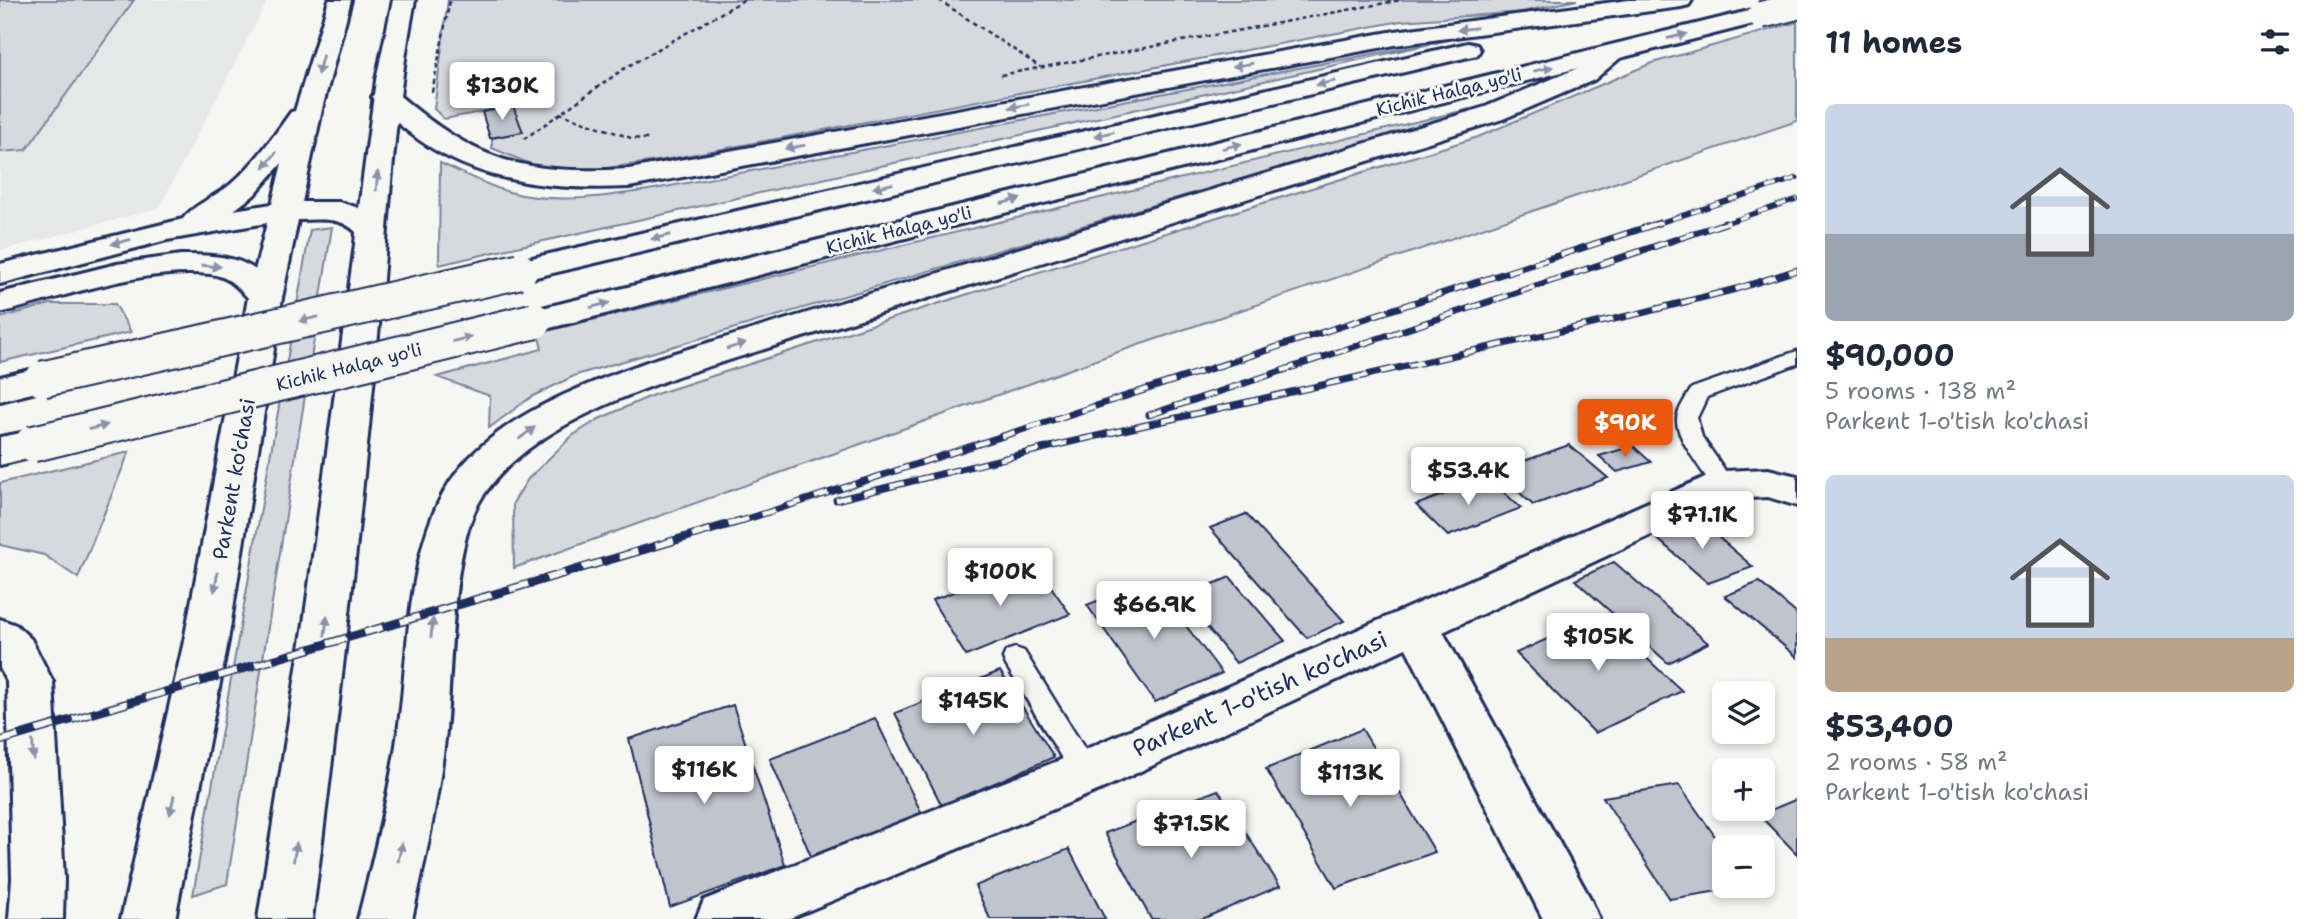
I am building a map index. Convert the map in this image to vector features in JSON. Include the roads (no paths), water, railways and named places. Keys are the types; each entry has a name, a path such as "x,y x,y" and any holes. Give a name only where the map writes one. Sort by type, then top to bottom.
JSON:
{"main road":[{"name":"Parkent ko'chasi","path":"148,919 206,641 265,298 310,105 340,0"},
{"path":"285,919 317,704 373,230 385,97 404,0"},
{"path":"385,97 431,137 490,166 523,176 587,181 629,178 1395,37 1681,0"},
{"name":"Kichik Halqa yo'li","path":"0,389 1686,0"},
{"name":"Kichik Halqa yo'li","path":"16,447 534,321 1797,6"},
{"path":"385,919 419,753 440,566 449,521 467,488 537,425 595,395 689,360 1494,113 1585,75 1611,53"},
{"path":"165,231 208,214 236,197 278,150 310,105"},
{"path":"0,274 165,231 285,211 339,211 359,218 373,230"},
{"path":"0,303 126,273 191,265 212,265 236,270 253,282 265,298"},
{"name":"Parkent 1-o'tish ko'chasi","path":"723,919 1086,773 1724,485 1768,484 1797,491"},
{"path":"1416,624 1572,919"},
{"path":"0,638 15,652 30,682 38,879 36,919"}],"lane":[{"path":"1724,485 1692,438 1687,418 1699,393 1797,357"},
{"path":"1015,659 1086,773"}],"railway":[{"path":"1653,225 1797,178"},
{"path":"1720,225 1797,199"},
{"path":"735,523 1659,223"},
{"path":"1149,415 1725,223"},
{"path":"836,500 1066,443 1641,313 1736,289 1797,270"},
{"path":"0,741 740,521"}]}
